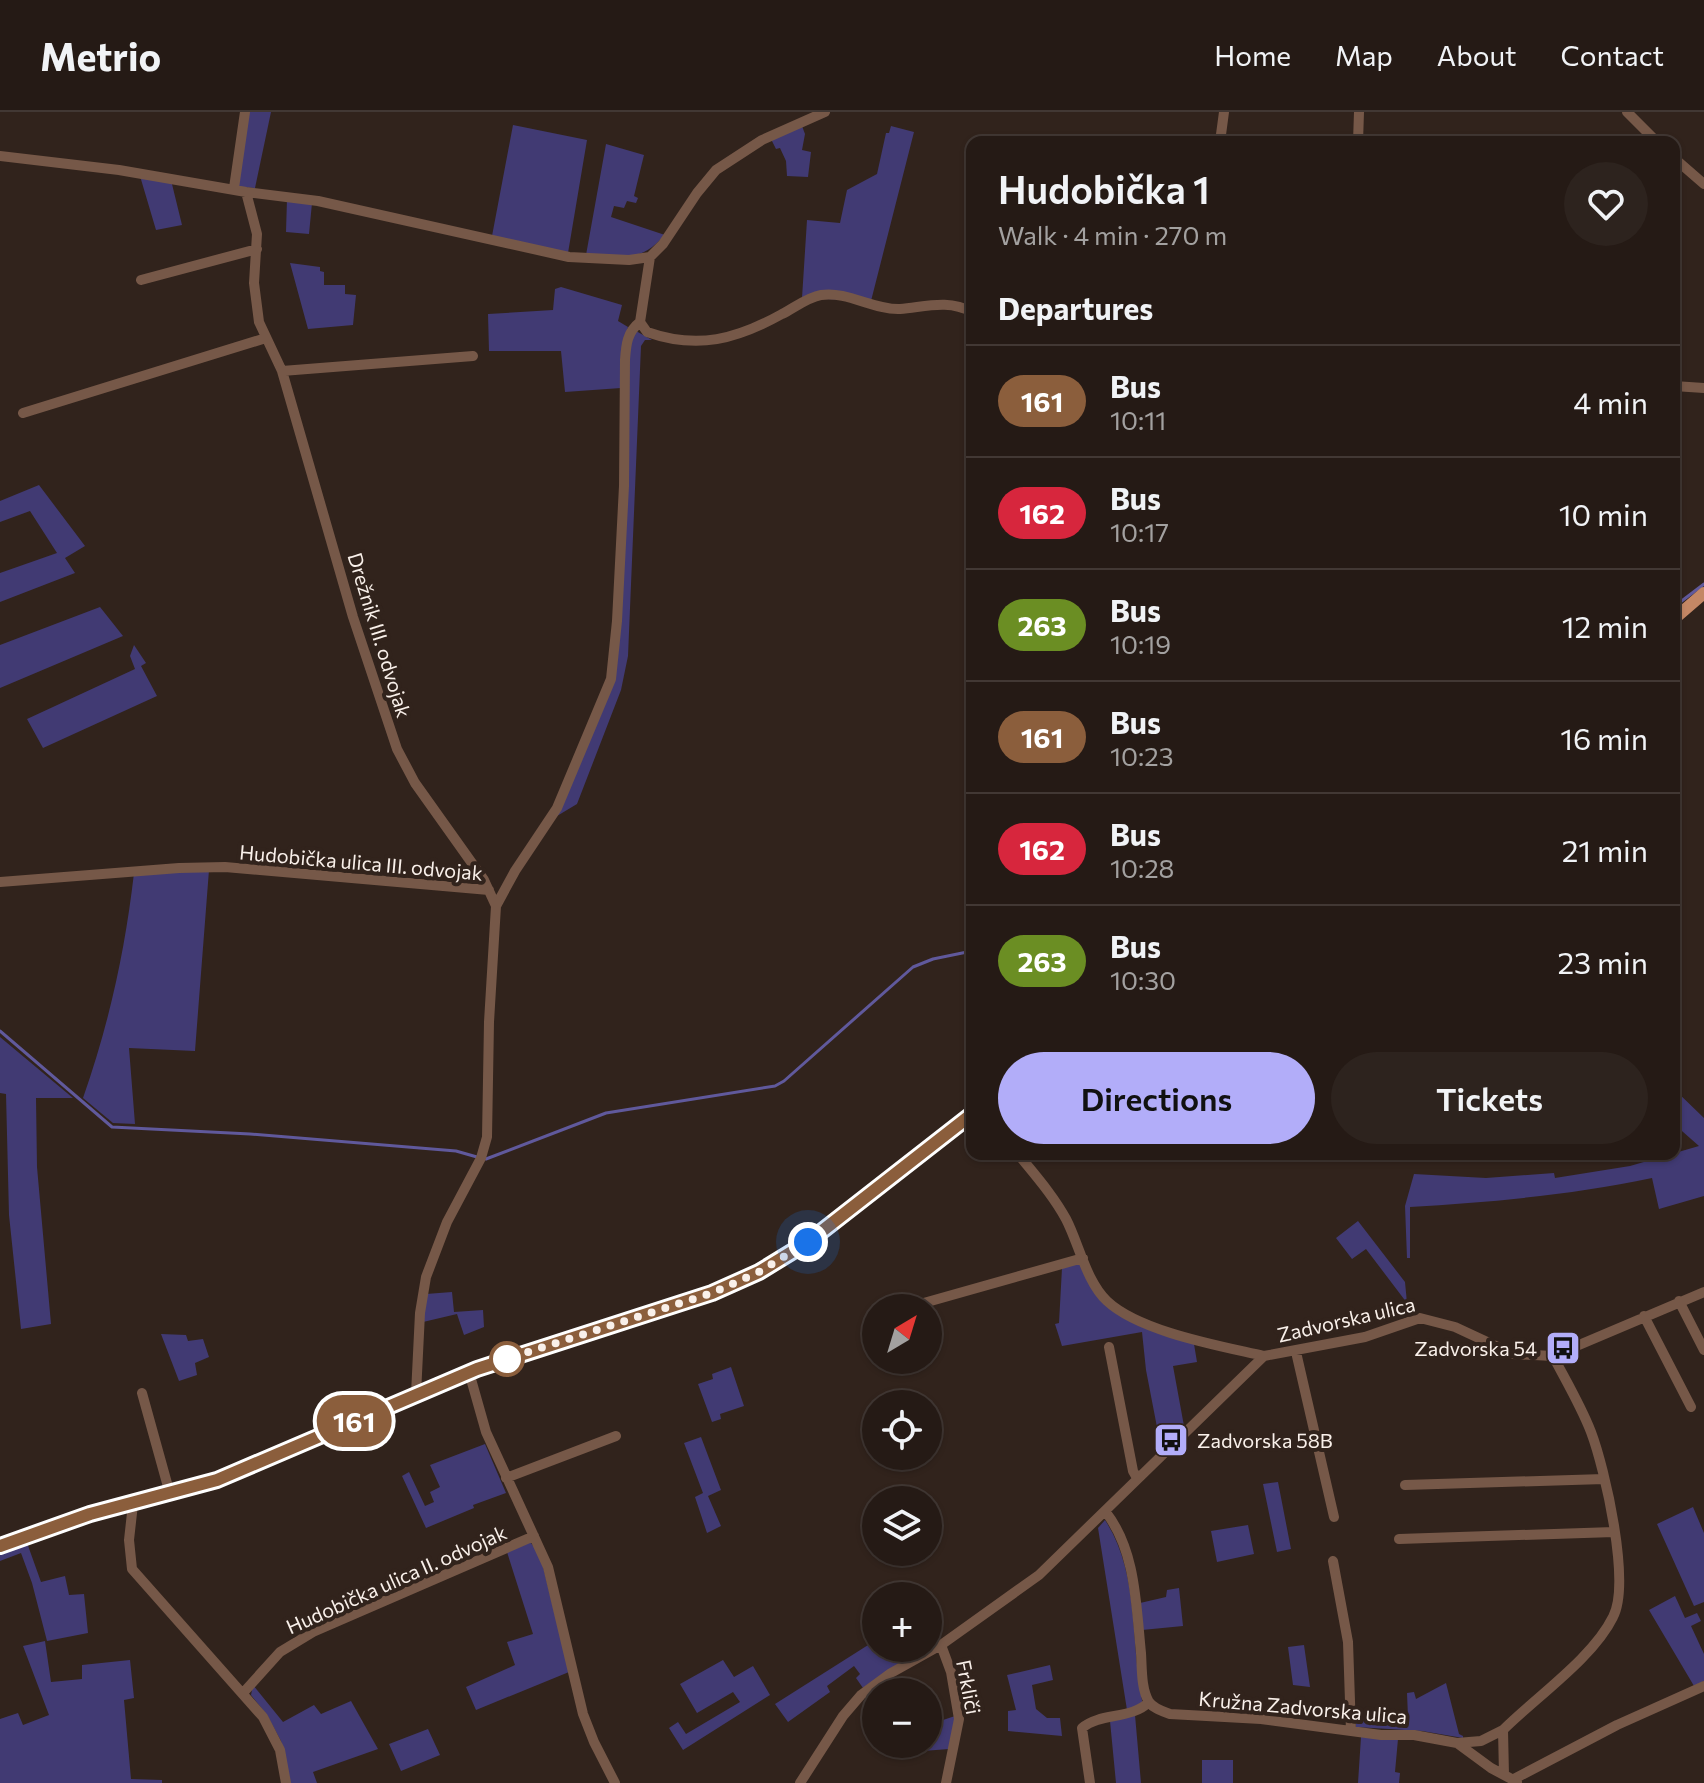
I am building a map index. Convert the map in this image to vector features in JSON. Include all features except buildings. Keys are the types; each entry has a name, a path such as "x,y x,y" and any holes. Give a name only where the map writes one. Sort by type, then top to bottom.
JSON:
{"main road":[{"path":"1680,614 1704,593"},
{"path":"0,1546 75,1519 242,1471 469,1372 665,1310 759,1272 808,1242 966,1119"}],"street":[{"path":"234,188 245,112"},
{"path":"825,112 762,140 725,163 707,179 669,236 650,257 640,322 647,332 682,340 723,340 748,333 822,295 838,295 885,308 945,304 966,310"},
{"path":"1221,136 1224,112"},
{"path":"1358,136 1359,112"},
{"path":"1627,112 1651,136"},
{"path":"0,156 318,201 569,257 609,261 650,257"},
{"path":"1680,163 1704,184"},
{"name":"Drežnik III. odvojak","path":"246,192 256,224 255,303 266,338 282,371 353,617 397,749 415,783 489,890"},
{"path":"141,280 257,249"},
{"path":"496,906 557,808 611,679 623,501 625,360 627,340 632,328 640,322"},
{"path":"23,413 266,338"},
{"path":"282,371 473,356"},
{"path":"1680,386 1704,388"},
{"name":"Hudobička ulica III. odvojak","path":"0,882 225,867 489,890 496,906 489,1022 487,1137 481,1158 447,1222 426,1277 420,1313 416,1394"},
{"path":"1023,1160 1059,1207 1102,1296 1116,1308 1189,1338 1264,1356"},
{"path":"942,1298 1083,1258"},
{"name":"Zadvorska ulica","path":"942,1644 1039,1575 1264,1356 1365,1337 1420,1318 1455,1327 1513,1354 1553,1356 1704,1292"},
{"path":"1679,1301 1704,1350"},
{"path":"1644,1316 1691,1407"},
{"path":"1109,1347 1133,1471 1137,1478"},
{"path":"1296,1352 1334,1517"},
{"name":"Kružna Zadvorska ulica","path":"1149,1702 1170,1714 1261,1719 1381,1735 1414,1735 1457,1743 1481,1741 1503,1730 1588,1650 1614,1616 1620,1590 1614,1532 1590,1429 1553,1356"},
{"path":"469,1372 479,1411 554,1588 583,1714 615,1783"},
{"path":"142,1393 170,1494"},
{"path":"506,1478 616,1436"},
{"path":"1405,1485 1604,1479"},
{"path":"133,1504 129,1553 136,1577 263,1717 280,1750 286,1783"},
{"path":"1090,1783 1082,1728 1092,1722 1142,1709 1149,1702 1143,1682 1130,1565 1120,1534 1105,1511"},
{"path":"1399,1539 1614,1532"},
{"name":"Hudobička ulica II. odvojak","path":"243,1693 280,1652 313,1632 534,1536"},
{"path":"1333,1561 1348,1642 1351,1731"},
{"name":"Frkliči","path":"942,1648 951,1672 959,1719 946,1783"},
{"name":"Zadvorska ulica","path":"800,1783 852,1704 880,1680 911,1662"},
{"path":"1503,1730 1512,1779 1617,1725 1704,1686"},
{"name":"Kružna Zadvorska ulica","path":"1457,1743 1512,1779"}],"shaded area":[{"path":"247,112 271,112 255,188 237,187"},
{"path":"513,125 587,140 568,253 492,236"},
{"path":"802,126 805,134 802,150 811,152 808,177 787,176 786,161 771,139"},
{"path":"891,126 914,132 871,301 802,298 807,220 840,223 847,190 877,174 886,133 889,133"},
{"path":"606,144 644,155 634,196 638,198 636,203 627,201 624,208 614,206 611,217 665,235 638,254 620,257 586,255"},
{"path":"140,176 171,180 182,225 156,230"},
{"path":"287,199 312,203 309,234 286,232"},
{"path":"290,263 320,267 320,271 324,272 324,285 345,285 345,294 356,295 353,325 308,329"},
{"path":"561,287 622,305 618,321 628,327 621,388 565,392 561,351 489,351 488,314 553,310 555,289"},
{"path":"636,331 652,340 645,340 641,346 628,656 621,690 577,804 557,816 613,680 628,359"},
{"path":"39,485 85,546 65,558 75,573 0,602 0,573 57,553 30,511 0,522 0,501"},
{"path":"100,607 123,636 0,688 0,645"},
{"path":"134,645 146,663 141,666 157,696 43,748 27,719 135,669 130,656"},
{"path":"209,870 195,1051 129,1048 135,1124 113,1123 83,1098 115,987 134,873"},
{"path":"0,1037 73,1098 36,1098 37,1167 51,1324 21,1329 9,1215 6,1094 0,1093"},
{"path":"1680,1095 1704,1118 1704,1196 1659,1209 1652,1178 1532,1197 1410,1207 1410,1258 1407,1258 1405,1206 1414,1174 1486,1178 1554,1173 1555,1178 1651,1160 1680,1160 1680,1152 1699,1146 1680,1129"},
{"path":"1358,1221 1405,1282 1407,1303 1366,1249 1352,1259 1336,1238"},
{"path":"1081,1265 1099,1298 1194,1344 1197,1362 1173,1366 1184,1426 1161,1448 1142,1332 1062,1346 1055,1324 1059,1323 1062,1268"},
{"path":"452,1292 454,1312 483,1310 484,1327 464,1335 457,1314 423,1322 426,1294"},
{"path":"161,1334 186,1335 188,1341 203,1339 209,1357 195,1363 197,1375 179,1381"},
{"path":"731,1367 744,1406 720,1414 721,1419 712,1422 698,1384 713,1379 712,1374"},
{"path":"701,1437 721,1490 708,1496 721,1526 707,1533 695,1497 703,1493 684,1443"},
{"path":"485,1444 506,1493 426,1528 402,1476 409,1472 425,1506 434,1502 430,1492 440,1487 430,1465"},
{"path":"1278,1482 1291,1549 1277,1552 1263,1484"},
{"path":"1693,1507 1704,1533 1704,1602 1694,1606 1657,1524"},
{"path":"1105,1520 1124,1562 1132,1608 1142,1705 1127,1710 1098,1528"},
{"path":"1248,1525 1254,1554 1217,1562 1211,1531"},
{"path":"26,1540 41,1582 65,1576 69,1595 84,1594 88,1633 47,1641 21,1553 0,1561 0,1549"},
{"path":"530,1542 540,1554 569,1672 476,1710 466,1687 515,1665 507,1642 533,1634 507,1552"},
{"path":"1179,1588 1183,1626 1142,1630 1140,1603 1166,1597 1167,1590"},
{"path":"1675,1596 1685,1618 1697,1613 1701,1621 1691,1626 1704,1654 1704,1681 1694,1686 1649,1610"},
{"path":"45,1641 51,1682 82,1679 82,1665 130,1660 134,1698 124,1700 131,1779 162,1780 162,1783 0,1783 0,1719 18,1713 23,1725 49,1715 23,1646"},
{"path":"1304,1645 1310,1687 1293,1685 1288,1647"},
{"path":"862,1649 862,1662 902,1662 878,1678 862,1678 862,1687 856,1678 860,1674 854,1666 827,1686 830,1692 788,1722 775,1704"},
{"path":"723,1660 734,1677 753,1666 770,1695 683,1750 669,1728 678,1722 686,1734 740,1702 733,1692 697,1713 680,1684"},
{"path":"1050,1665 1053,1680 1032,1685 1036,1709 1047,1718 1060,1718 1062,1736 1008,1731 1008,1711 1016,1710 1007,1675"},
{"path":"1446,1683 1459,1734 1463,1738 1422,1731 1356,1727 1355,1718 1389,1720 1408,1717 1407,1693 1414,1692 1416,1699"},
{"path":"253,1685 283,1722 314,1705 321,1714 351,1701 378,1749 313,1772 317,1783 289,1783 281,1741 267,1715 251,1695"},
{"path":"1135,1715 1141,1783 1116,1783 1110,1721"},
{"path":"955,1716 949,1749 942,1750 942,1720"},
{"path":"428,1729 440,1755 401,1771 389,1744"},
{"path":"1361,1737 1398,1739 1395,1772 1400,1773 1399,1783 1358,1783"},
{"path":"1202,1760 1233,1760 1233,1783 1202,1783"}],"waterway":[{"path":"1680,602 1704,584"},
{"path":"486,1159 606,1113 775,1086 913,967 966,952"},
{"path":"0,1031 112,1127 250,1134 456,1151 477,1157"},
{"path":"937,1134 959,1116"},
{"path":"506,1353 522,1348"}],"bus line":[{"name":"161","path":"0,1546 90,1514 217,1480 477,1369 712,1293 759,1272 808,1242 966,1119"}],"place":[{"name":"Zadvorska 54","path":"1563,1348"},
{"name":"Zadvorska 58B","path":"1171,1440"}],"route":[{"path":"507,1359 497,1362 712,1293 759,1272 808,1242"}]}
